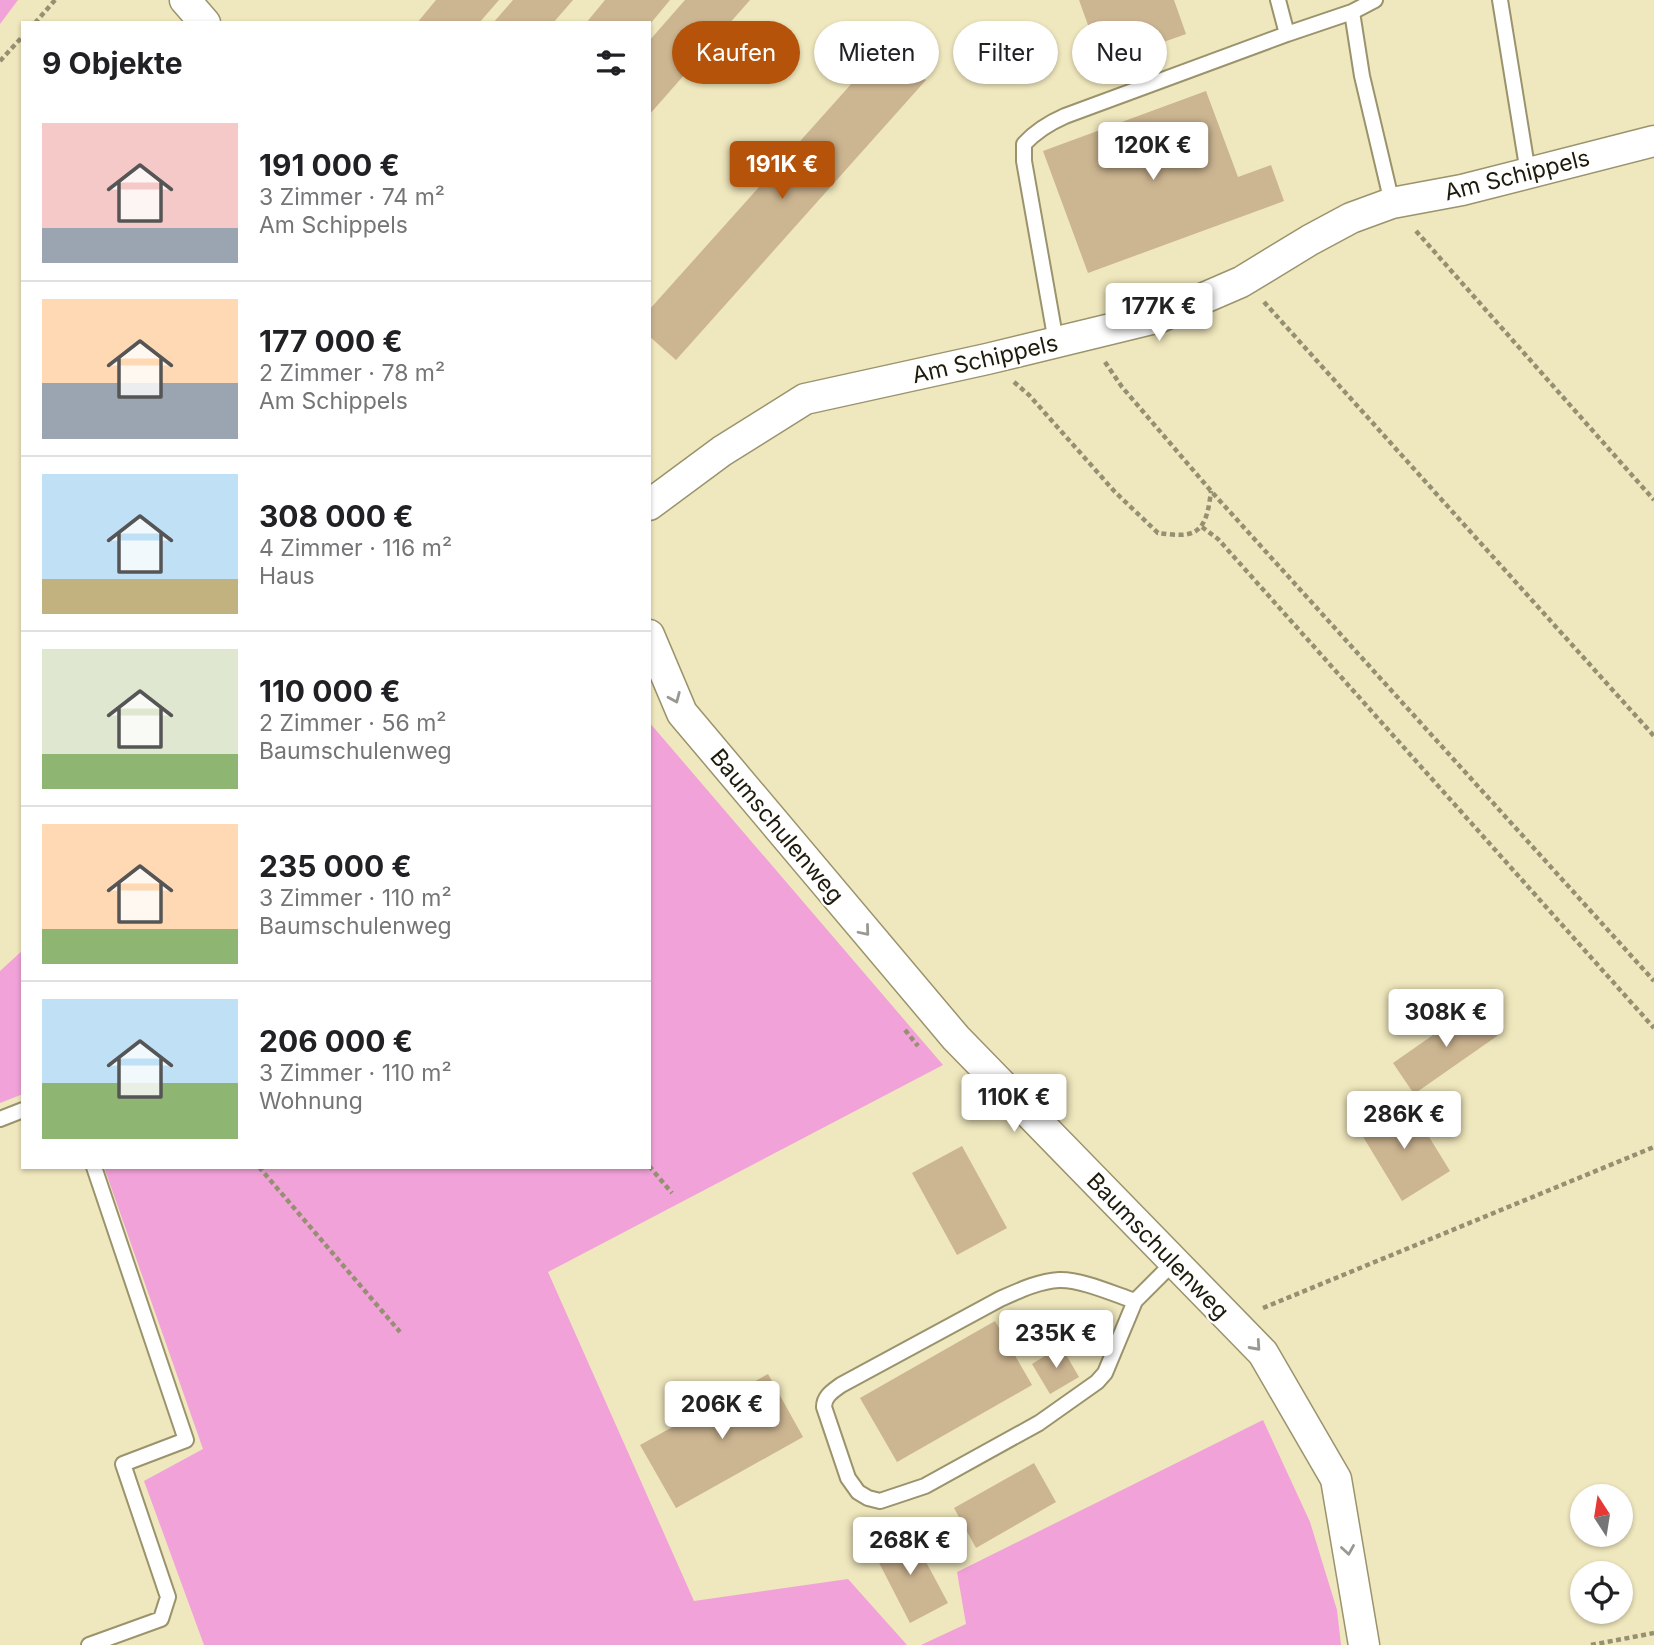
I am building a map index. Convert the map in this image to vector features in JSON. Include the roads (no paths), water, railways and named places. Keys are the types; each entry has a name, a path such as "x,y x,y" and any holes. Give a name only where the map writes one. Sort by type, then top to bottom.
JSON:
{"street":[{"path":"185,0 203,21"},
{"name":"Am Schippels","path":"651,504 722,451 805,399 1160,317 1241,282 1351,218 1392,204 1462,190 1654,141"},
{"name":"Baumschulenweg","path":"651,640 682,713 956,1038 1263,1353 1336,1479 1364,1645"}],"lane":[{"path":"1278,0 1287,34"},
{"path":"1056,342 1024,161 1024,144 1032,135 1065,116 1352,12 1374,0"},
{"path":"1500,0 1528,173"},
{"path":"1352,12 1362,76 1392,204"},
{"path":"0,1119 21,1111"},
{"path":"89,1645 161,1619 168,1597 123,1464 186,1440 95,1169"},
{"path":"1135,1301 1074,1281 1059,1280 1042,1284 1000,1299 841,1385 827,1395 824,1406 848,1478 867,1499 880,1501 925,1486 1040,1423 1097,1382 1105,1373 1135,1301 1174,1262"}]}
